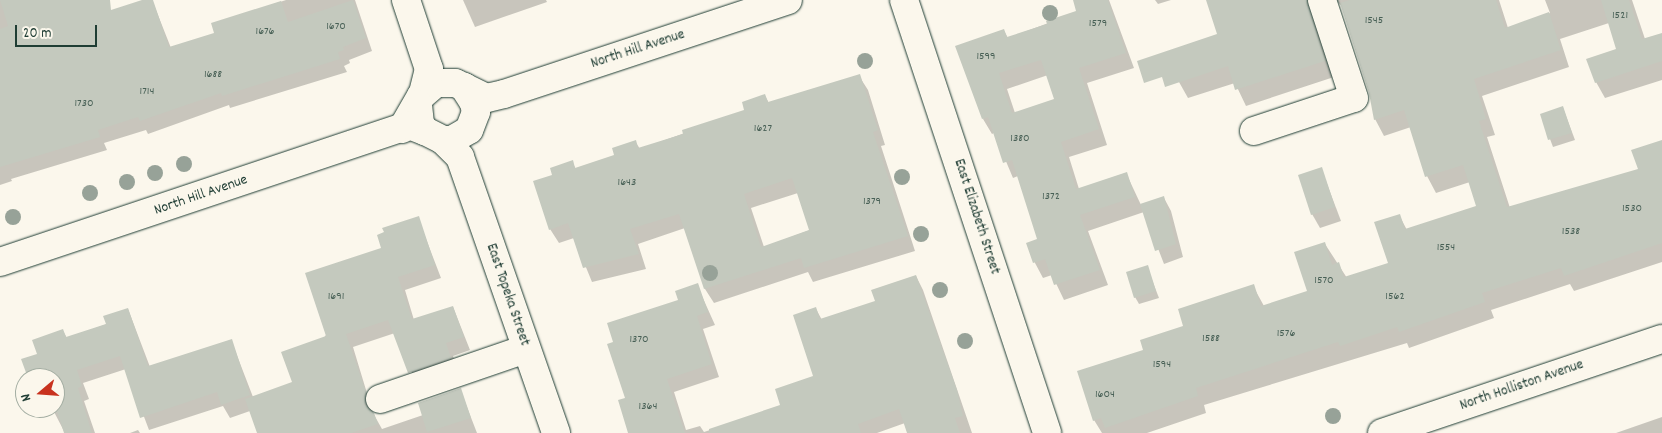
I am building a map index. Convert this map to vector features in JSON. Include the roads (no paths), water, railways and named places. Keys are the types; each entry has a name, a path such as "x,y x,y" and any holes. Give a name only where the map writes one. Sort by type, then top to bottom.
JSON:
{"street":[{"path":"406,0 444,89 471,126 462,141 433,139 444,89"},
{"name":"North Hill Avenue","path":"444,89 788,0"},
{"name":"East Elizabeth Street","path":"904,0 1047,433"},
{"path":"1254,131 1354,98 1322,0"},
{"name":"North Hill Avenue","path":"0,262 433,139"},
{"name":"East Topeka Street","path":"433,139 526,349 556,433"},
{"name":"North Holliston Avenue","path":"1382,433 1662,339"},
{"path":"380,399 526,349"}]}
